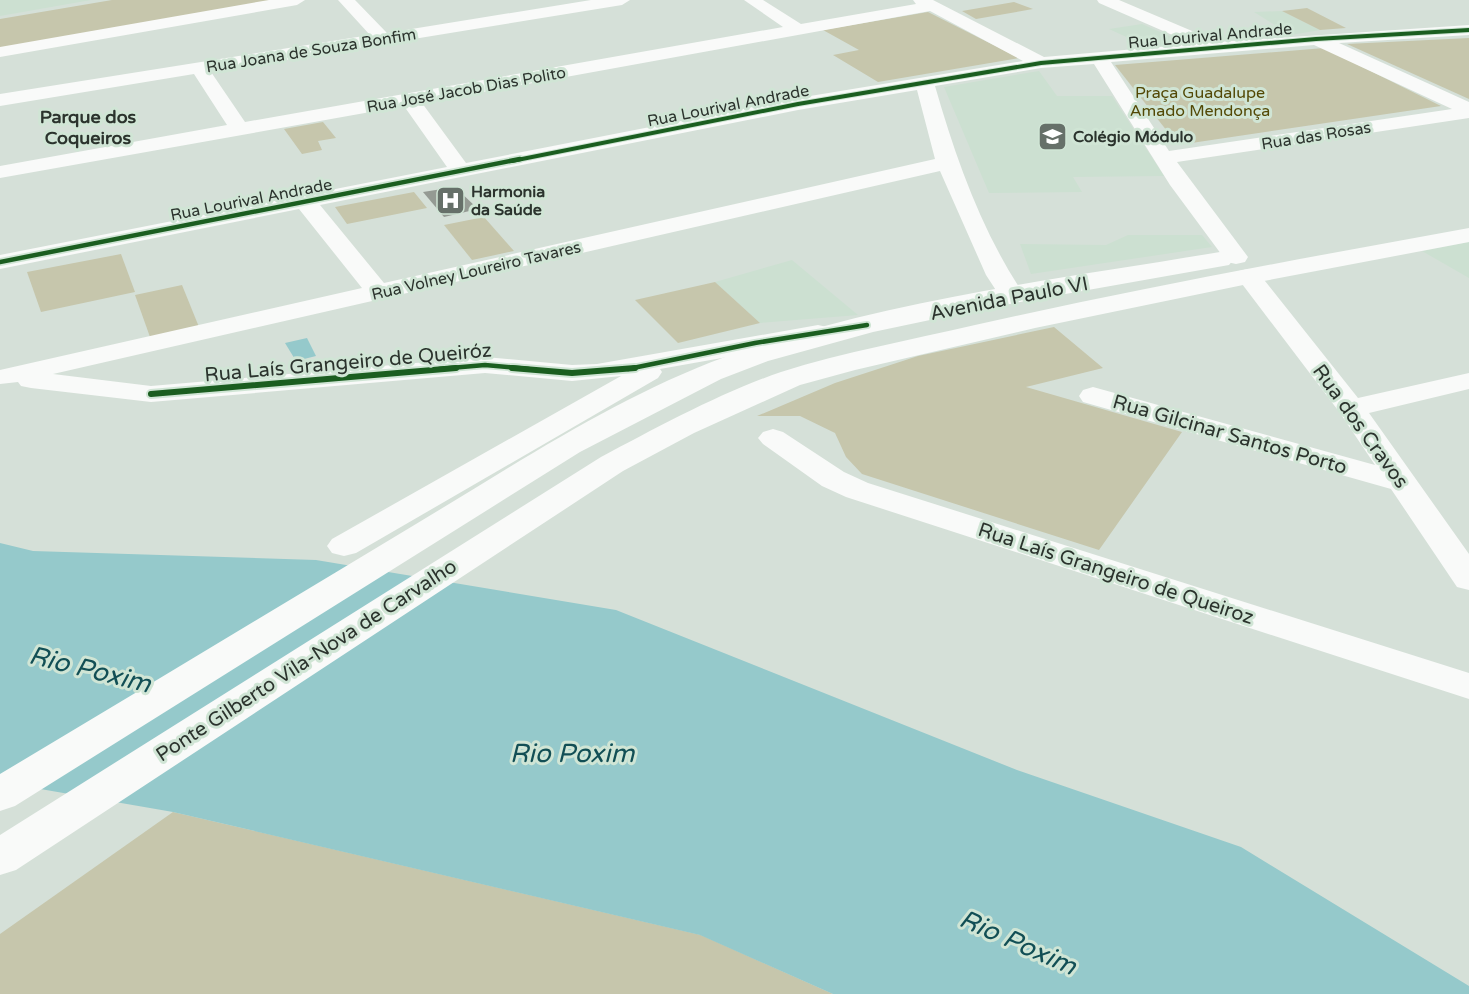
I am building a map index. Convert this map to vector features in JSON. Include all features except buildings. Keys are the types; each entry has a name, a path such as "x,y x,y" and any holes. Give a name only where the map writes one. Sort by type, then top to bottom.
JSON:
{"main road":[{"name":"Avenida Paulo VI","path":"612,464 683,426 790,379 1035,320 1242,266 1469,213"},
{"name":"Avenida Paulo VI","path":"569,446 637,409 756,356 867,325 1012,296 1469,235"},
{"name":"Ponte Gilberto Vila-Nova de Carvalho","path":"0,795 569,446"},
{"name":"Ponte Gilberto Vila-Nova de Carvalho","path":"0,857 612,464"}],"street":[{"path":"0,52 297,0"},
{"path":"346,0 383,39"},
{"name":"Rua Joana de Souza Bonfim","path":"0,100 622,0"},
{"path":"752,0 797,28"},
{"path":"1105,0 1218,49"},
{"path":"926,3 1041,63"},
{"name":"Rua José Jacob Dias Polito","path":"0,172 410,100 926,3"},
{"name":"Rua Lourival Andrade","path":"0,262 798,104 1041,63 1316,39 1469,30"},
{"path":"1316,39 1469,110"},
{"name":"Rua dos Cravos","path":"1099,57 1217,235 1351,408 1469,579"},
{"path":"199,68 240,129"},
{"path":"925,83 947,164 998,275 1012,296"},
{"path":"410,100 461,172"},
{"name":"Rua das Rosas","path":"1164,158 1469,110"},
{"name":"Rua Volney Loureiro Tavares","path":"2,377 132,350 378,292 947,164"},
{"path":"305,202 378,292"},
{"name":"Rua Laís Grangeiro de Queiróz","path":"2,377 151,394 485,365 580,373 618,370 867,325"},
{"path":"132,350 151,394"},
{"path":"344,546 667,361"},
{"path":"1351,408 1469,381"},
{"name":"Rua Gilcinar Santos Porto","path":"1093,396 1401,482"},
{"name":"Rua Laís Grangeiro de Queiroz","path":"772,438 832,479 857,490 1469,686"}],"shaded area":[{"path":"0,0 91,0 0,16"},
{"path":"1282,11 1320,30 1291,35 1254,12"},
{"path":"1142,24 1185,44 1150,48 1109,29"},
{"name":"Colégio Módulo","path":"1039,71 1057,96 1112,96 1164,176 1073,177 1082,192 989,193 944,87"},
{"path":"1128,235 1202,235 1212,247 1031,274 1020,244 1106,245"},
{"path":"1469,242 1469,278 1422,251"},
{"path":"792,260 858,315 760,323 715,282"}],"green space":[{"path":"112,0 279,0 0,49 0,19"},
{"path":"1014,2 1033,9 976,19 962,11"},
{"path":"1307,8 1346,28 1320,30 1282,11"},
{"path":"928,12 1019,58 878,82 833,55 859,50 823,30"},
{"path":"1469,38 1469,99 1347,44"},
{"name":"Praça Guadalupe Amado Mendonça","path":"1324,48 1441,106 1178,145 1115,65"},
{"path":"323,122 336,138 318,141 322,150 302,154 284,129"},
{"path":"414,192 427,208 347,224 335,207"},
{"path":"484,217 514,251 472,260 444,225"},
{"path":"121,254 135,292 41,312 27,272"},
{"path":"715,282 760,323 678,343 635,300"},
{"path":"182,285 199,327 150,337 135,295"},
{"path":"1054,327 1103,368 1026,387 1182,432 1099,550 862,474 846,457 835,433 800,416 757,416 835,383 918,356"},
{"path":"173,812 701,935 833,994 0,994 0,934"}],"water":[{"path":"307,338 316,356 296,361 285,343"},
{"name":"Rio Poxim","path":"0,543 33,551 316,560 616,610 1017,770 1241,847 1469,986 1469,994 833,994 700,935 173,812 0,782"}],"cycle path":[{"path":"0,262 798,104 1041,63 1316,39 1469,30"},
{"path":"151,394 485,365 572,373 618,371 755,343 867,325"}],"place":[{"name":"Colégio Módulo","path":"1052,136"},
{"name":"Harmonia da Saúde","path":"450,200"}],"district":[{"name":"Parque dos Coqueiros","path":"88,127"}]}
